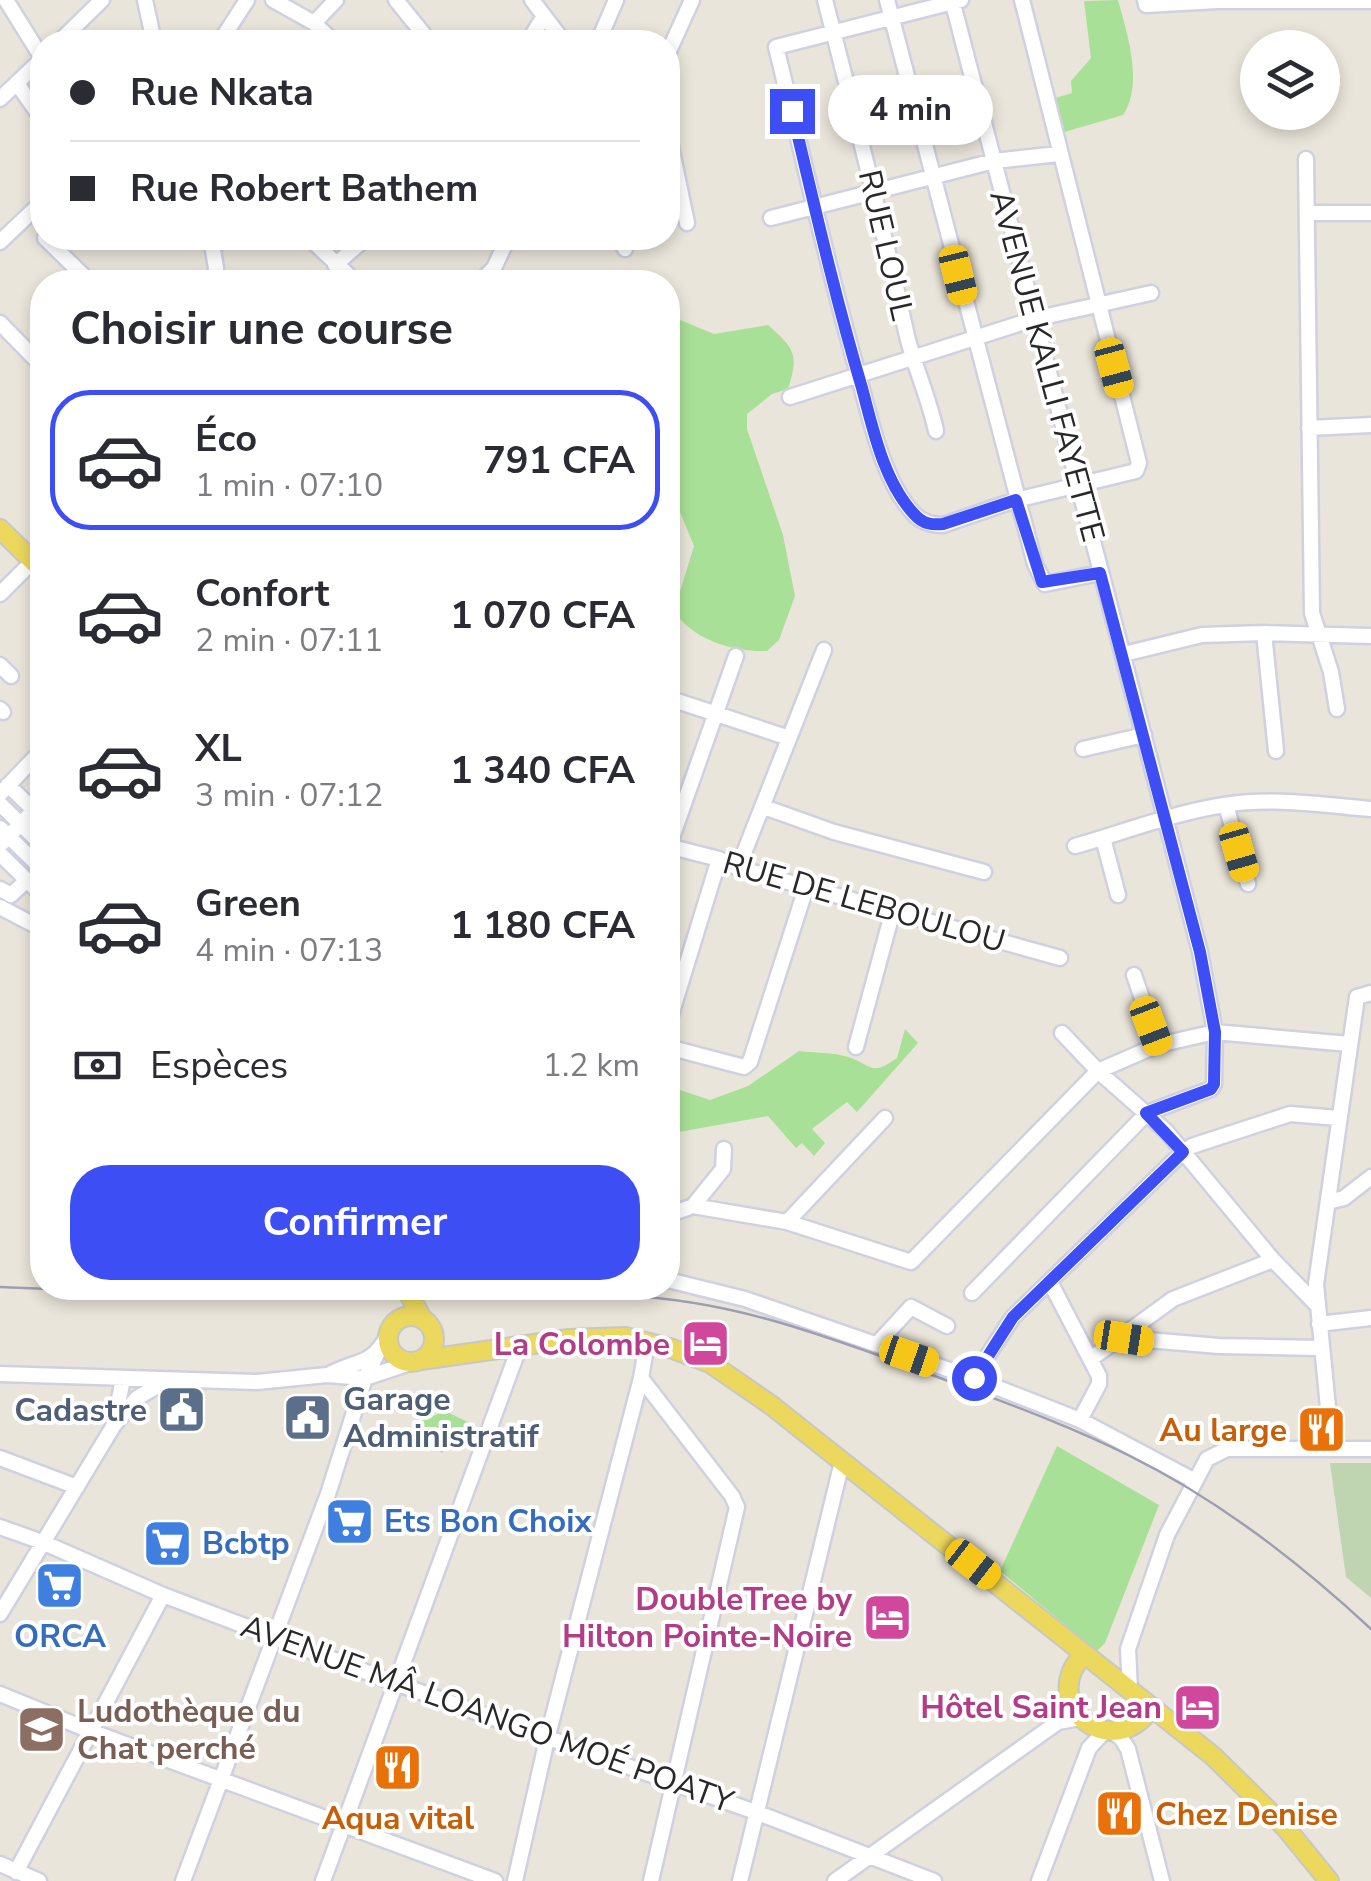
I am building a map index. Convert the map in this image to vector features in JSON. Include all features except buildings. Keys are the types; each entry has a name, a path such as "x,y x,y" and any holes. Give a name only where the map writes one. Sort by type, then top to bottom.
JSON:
{"main road":[{"path":"0,529 30,558"},
{"path":"400,1300 388,1335 392,1352 405,1362 570,1340 624,1337 710,1363 734,1377 1068,1639 1084,1662 1130,1690 1142,1718"},
{"path":"411,1300 427,1325 432,1348 417,1361"},
{"path":"388,1335 405,1316 427,1325 450,1342 480,1352"},
{"path":"1084,1662 1069,1697 1081,1719 1108,1731 1142,1718 1169,1721 1248,1790 1329,1881"}],"street":[{"path":"73,30 102,0"},
{"path":"145,0 151,30"},
{"path":"228,30 247,0"},
{"path":"273,0 321,30"},
{"path":"314,23 336,0"},
{"path":"396,0 420,30"},
{"path":"532,0 555,30"},
{"path":"603,30 616,0"},
{"path":"678,30 692,0"},
{"name":"RUE LOUL","path":"825,0 936,431"},
{"path":"888,0 1016,500 1042,582 1100,573"},
{"path":"955,1 776,47 858,376 888,470 914,514 931,525 1136,471 1139,463 1022,0"},
{"path":"1146,3 1371,0"},
{"name":"AVENUE KALLI FAYETTE","path":"955,1 1200,952 1215,1032 1214,1084 1207,1092 1146,1113"},
{"path":"5,4 30,40"},
{"path":"535,30 544,16"},
{"path":"0,99 30,72"},
{"path":"18,85 30,102"},
{"path":"771,218 994,162 1058,154"},
{"path":"1306,159 1312,613 1331,672 1337,709"},
{"path":"680,187 688,223"},
{"path":"0,242 30,213"},
{"path":"1307,213 1371,213"},
{"path":"26,217 30,221"},
{"path":"58,250 78,270"},
{"path":"320,250 341,270"},
{"path":"335,265 352,250"},
{"path":"790,396 1034,319 1151,293"},
{"path":"0,324 30,354"},
{"path":"1309,428 1371,425"},
{"path":"0,594 30,574"},
{"path":"1264,633 1276,751"},
{"path":"1124,654 1202,636 1371,636"},
{"path":"738,868 824,650"},
{"path":"680,815 736,656"},
{"path":"680,702 789,738"},
{"path":"1084,749 1144,735"},
{"path":"30,763 4,790 30,804"},
{"path":"1075,846 1226,804 1299,801 1371,809"},
{"path":"0,804 30,839"},
{"path":"1226,804 1248,884"},
{"path":"764,807 834,832 984,872"},
{"path":"30,817 3,836 30,851"},
{"path":"1103,838 1118,895"},
{"name":"RUE DE LEBOULOU","path":"680,849 892,914 1060,958"},
{"path":"0,854 30,884"},
{"path":"680,986 719,859"},
{"path":"0,889 10,896 30,868"},
{"path":"680,1050 744,1067 754,1056 806,888"},
{"path":"0,906 30,922"},
{"path":"856,1047 892,914"},
{"path":"1134,975 1158,1045"},
{"path":"1332,1449 1316,1305 1317,1274 1356,997 1371,992"},
{"path":"693,1206 786,1222 906,1263 916,1261 1098,1070 1158,1045 1215,1032 1349,1044"},
{"path":"1062,1033 1183,1152 1316,1305"},
{"path":"972,1293 1146,1113"},
{"path":"974,1378 1013,1317 1183,1152 1290,1114 1338,1118"},
{"path":"786,1222 885,1118"},
{"path":"680,1211 693,1206 722,1169 724,1149"},
{"path":"1328,1202 1344,1198 1371,1177"},
{"path":"1092,1358 1173,1299 1273,1260"},
{"path":"1050,1282 1100,1380 1080,1420"},
{"path":"680,1283 745,1299 974,1378 1080,1420 1195,1480"},
{"path":"877,1344 912,1307 946,1326"},
{"path":"1320,1324 1371,1318"},
{"path":"334,1376 367,1361 388,1335"},
{"path":"184,1881 276,1638 365,1378 388,1335"},
{"path":"1124,1338 1219,1346 1320,1348"},
{"path":"515,1881 641,1378 646,1343"},
{"path":"324,1881 520,1348"},
{"path":"0,1374 257,1382 334,1376 365,1378 417,1361"},
{"path":"358,1404 387,1371"},
{"path":"334,1376 352,1388 358,1404"},
{"path":"641,1378 738,1508 652,1881"},
{"path":"114,1425 123,1379"},
{"path":"0,1614 114,1425 137,1398 167,1380"},
{"path":"1130,1690 1128,1649 1168,1535 1207,1459 1218,1450 1371,1449"},
{"path":"0,1458 77,1486"},
{"path":"740,1881 842,1462"},
{"name":"AVENUE MÂ LOANGO MOÉ POATY","path":"0,1527 276,1638 934,1881"},
{"path":"16,1872 163,1595"},
{"path":"1084,1662 1117,1658 1128,1649"},
{"path":"0,1694 92,1732 495,1881"},
{"path":"1058,1722 1069,1697"},
{"path":"1128,1749 1142,1718"},
{"path":"835,1881 1058,1722 1081,1719 1089,1748"},
{"path":"1039,1881 1089,1748 1108,1731 1128,1749 1162,1881"},
{"path":"0,1864 39,1881"}],"green space":[{"path":"1118,0 1132,58 1129,103 1123,115 1061,133 1049,100 1072,93 1071,81 1091,58 1084,1"},
{"path":"680,320 714,334 768,325 789,347 793,368 788,389 772,394 747,414 747,429 783,535 795,596 779,640 767,651 715,642 680,618 680,592 694,546 680,512"},
{"path":"905,1029 918,1043 857,1112 847,1102 812,1129 825,1143 814,1156 802,1143 796,1148 768,1116 680,1132 680,1090 710,1100 748,1086 799,1051 842,1055 872,1068 897,1058"},
{"path":"445,1411 472,1424 471,1440 462,1447 445,1448 442,1453 422,1438 420,1421"},
{"path":"1057,1446 1159,1505 1105,1643 1097,1651 1000,1571"},
{"path":"1330,1463 1371,1463 1371,1598 1346,1577"}],"railway":[{"path":"0,1287 30,1288"},
{"path":"668,1300 734,1311 806,1330 1103,1443 1163,1473 1257,1534 1371,1629"}],"place":[{"name":"La Colombe","path":"705,1344"},
{"name":"Cadastre","path":"182,1410"},
{"name":"Garage Administratif","path":"308,1417"},
{"name":"Au large","path":"1322,1430"},
{"name":"Ets Bon Choix","path":"349,1521"},
{"name":"Bcbtp","path":"167,1543"},
{"name":"ORCA","path":"60,1586"},
{"name":"DoubleTree by Hilton Pointe-Noire","path":"887,1617"},
{"name":"Hôtel Saint Jean","path":"1197,1707"},
{"name":"Ludothèque du Chat perché","path":"42,1729"},
{"name":"Aqua vital","path":"398,1768"},
{"name":"Chez Denise","path":"1120,1814"}],"route":[{"path":"792,111 873,428 888,470 905,501 914,514 931,525 1016,500 1042,582 1100,573 1200,952 1215,1032 1211,1089 1146,1113 1183,1152 1013,1317 974,1378"}]}
